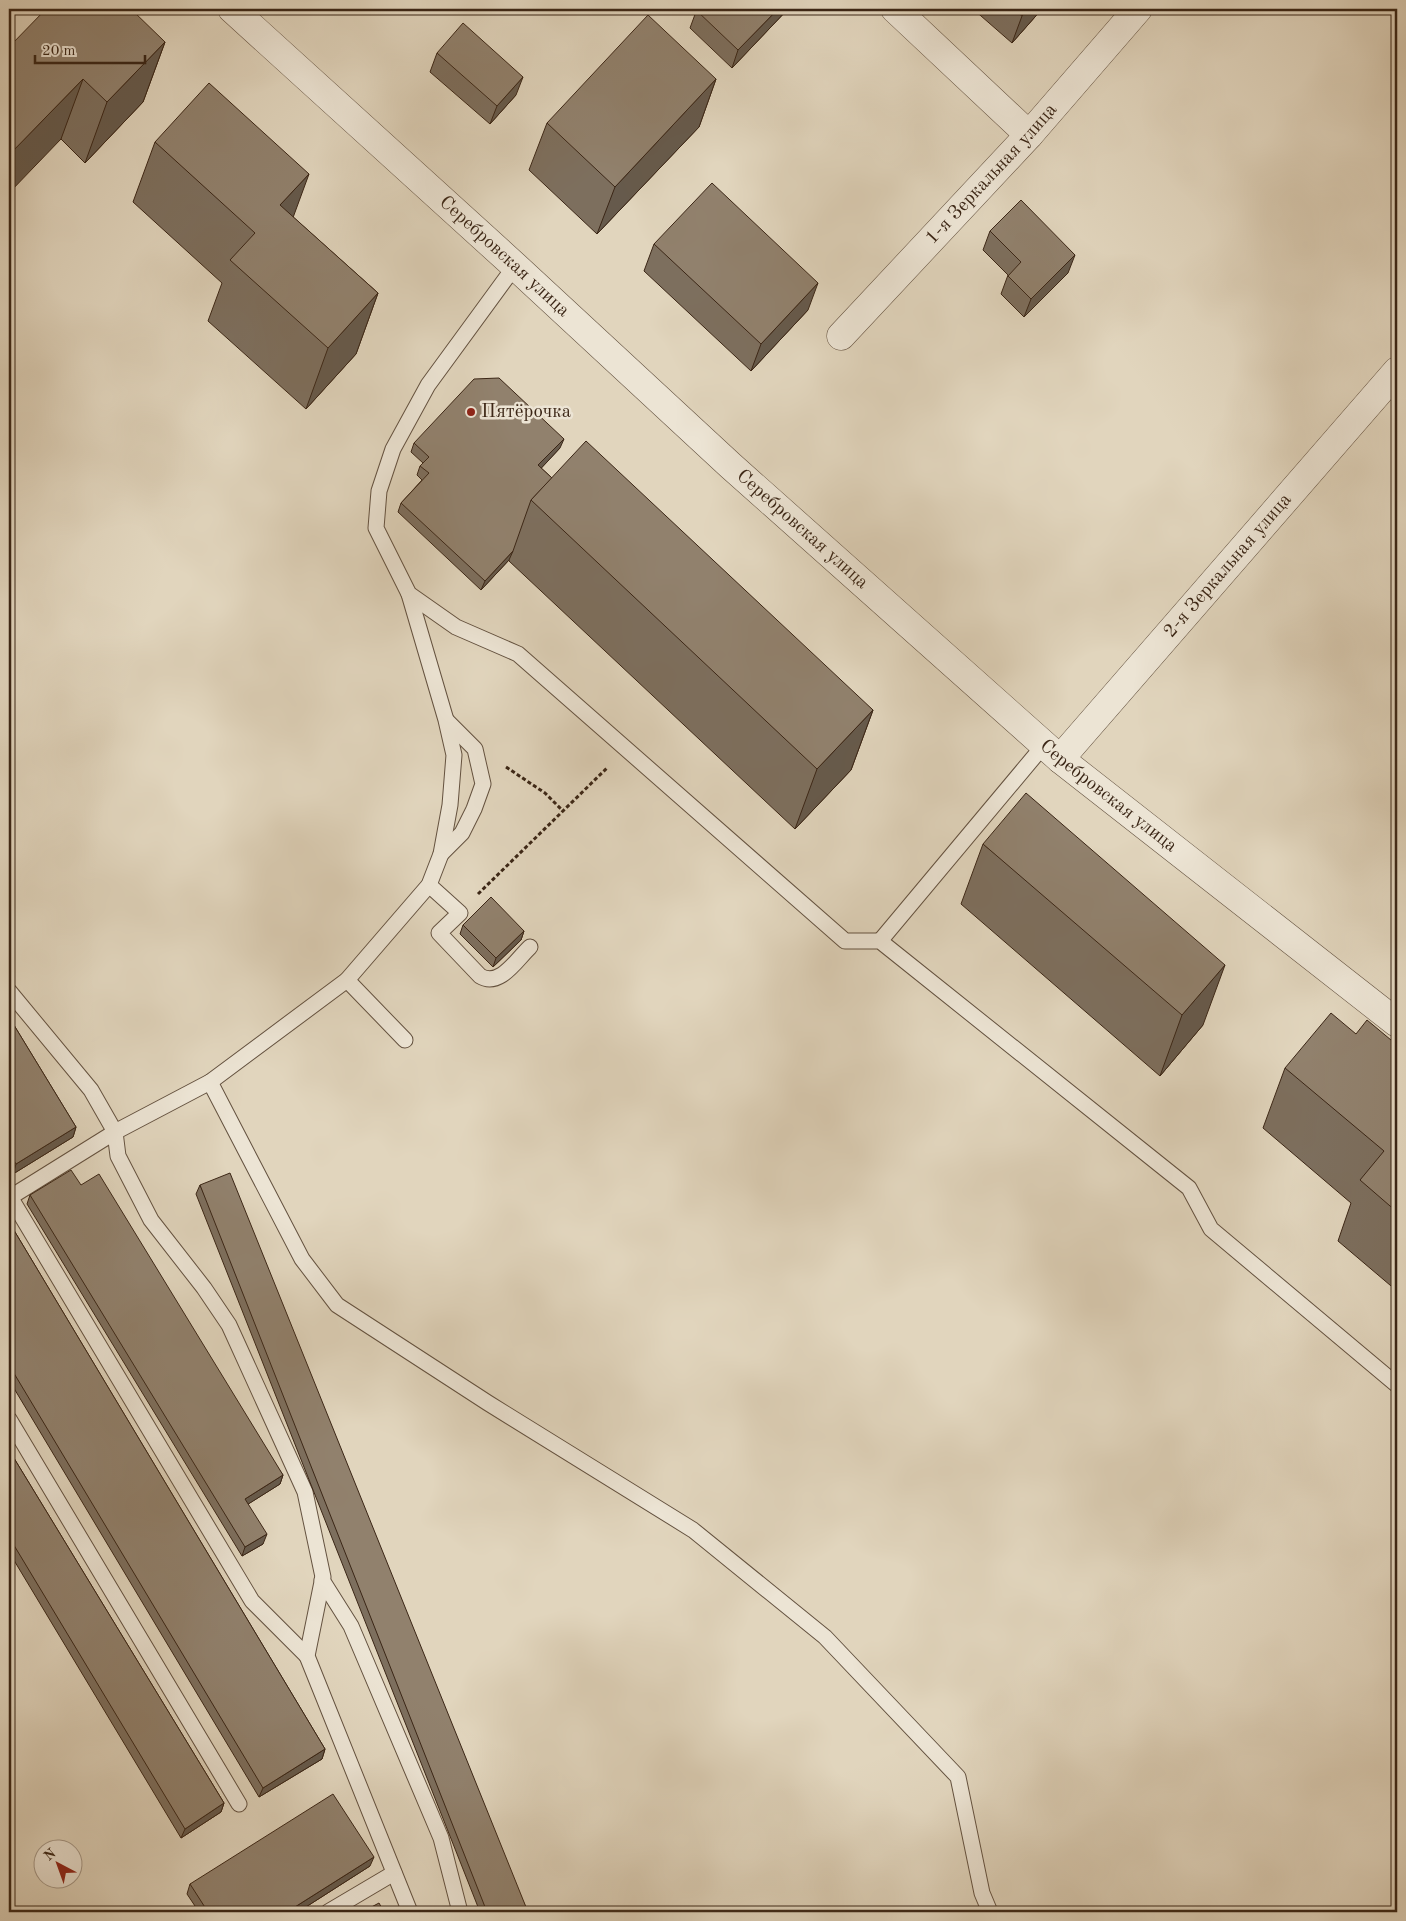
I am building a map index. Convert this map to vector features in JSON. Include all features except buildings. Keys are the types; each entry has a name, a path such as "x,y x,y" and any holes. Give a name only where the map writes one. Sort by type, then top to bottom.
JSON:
{"street":[{"name":"Серебровская улица","path":"232,9 515,266 731,466 1052,752 1397,1023"},
{"path":"895,9 1029,135"},
{"name":"1-я Зеркальная улица","path":"841,336 1029,135 1138,9"},
{"name":"2-я Зеркальная улица","path":"1052,752 1397,371"}],"lane":[{"path":"410,1912 307,1656 252,1600 9,1197 115,1132 210,1082 347,980 429,885 442,854 450,805 454,755 446,720 409,594 376,528 380,490 393,449 428,385 515,266"},
{"path":"409,594 456,627 518,654 845,941 880,941 1189,1188 1211,1229 1397,1385"},
{"path":"442,854 462,834 483,784 475,749 446,720"},
{"path":"880,941 1052,752"},
{"path":"429,885 460,913 439,933 486,979 493,980 500,977 530,946"},
{"path":"347,980 405,1040"},
{"path":"9,991 91,1090 115,1132 118,1156 151,1220 204,1288 229,1325 305,1492 322,1580 351,1626 441,1838 460,1912"},
{"path":"210,1082 302,1259 336,1305 488,1403 693,1530 826,1637 958,1777 982,1893 990,1912"},
{"path":"9,1419 239,1804"},
{"path":"307,1656 322,1580"},
{"path":"328,1912 394,1873"}],"path":[{"path":"475,749 520,775 546,793 563,810"},
{"path":"460,913 563,810 606,770"}],"place":[{"name":"Пятёрочка","path":"471,412"}]}
